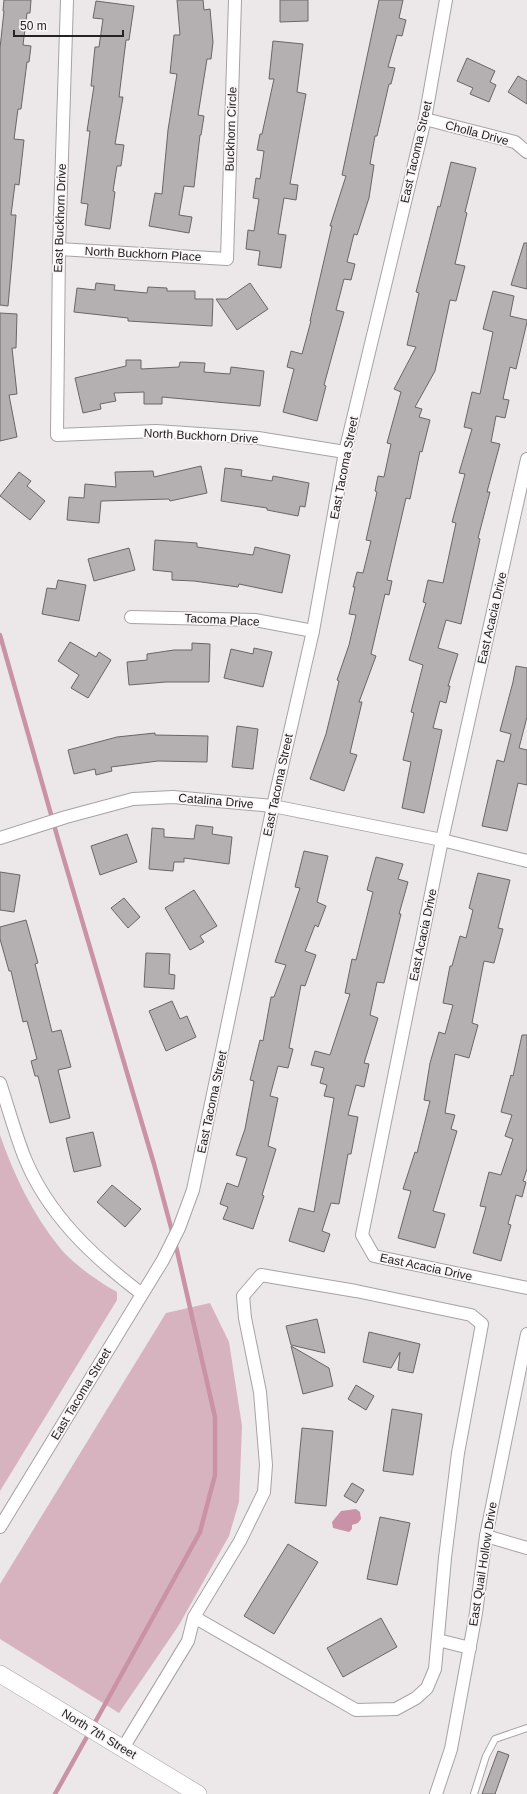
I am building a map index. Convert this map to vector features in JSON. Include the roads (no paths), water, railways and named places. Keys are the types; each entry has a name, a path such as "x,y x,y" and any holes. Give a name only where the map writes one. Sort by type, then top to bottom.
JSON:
{"main road":[{"name":"North 7th Street","path":"0,1674 198,1794"}],"street":[{"name":"East Buckhorn Drive","path":"56,435 59,249 67,0"},
{"name":"Buckhorn Circle","path":"227,259 234,0"},
{"name":"East Tacoma Street","path":"0,1527 142,1294 179,1228 193,1190 273,806 313,631 345,452 425,119 446,0"},
{"name":"Cholla Drive","path":"425,119 515,142 527,152"},
{"name":"North Buckhorn Place","path":"59,249 227,259"},
{"name":"North Buckhorn Drive","path":"56,435 156,431 258,438 345,452"},
{"name":"East Acacia Drive","path":"527,460 442,840 362,1235 374,1256 527,1288"},
{"name":"Tacoma Place","path":"131,617 255,620 313,631"},
{"name":"Catalina Drive","path":"0,838 66,817 133,799 173,797 273,806 442,840 527,861"},
{"path":"0,1083 24,1157 43,1193 71,1232 108,1268 142,1294"},
{"path":"123,1748 188,1641 194,1617 240,1541 264,1492 266,1465 260,1392 245,1318 243,1296 261,1275 356,1291 471,1315 482,1324 458,1453 445,1558 435,1669 427,1688 416,1698 396,1709 356,1710 194,1617"},
{"name":"East Quail Hollow Drive","path":"436,1794 451,1749 476,1613 486,1536 527,1334"},
{"path":"486,1536 527,1548"},
{"path":"438,1640 470,1648"}],"lane":[{"path":"474,1794 486,1756 495,1739 527,1728"}],"waterway":[{"path":"0,635 60,846 154,1164 173,1235"},
{"path":"93,1726 200,1532 215,1475 215,1417 175,1242"},
{"path":"55,1794 89,1733"}]}
